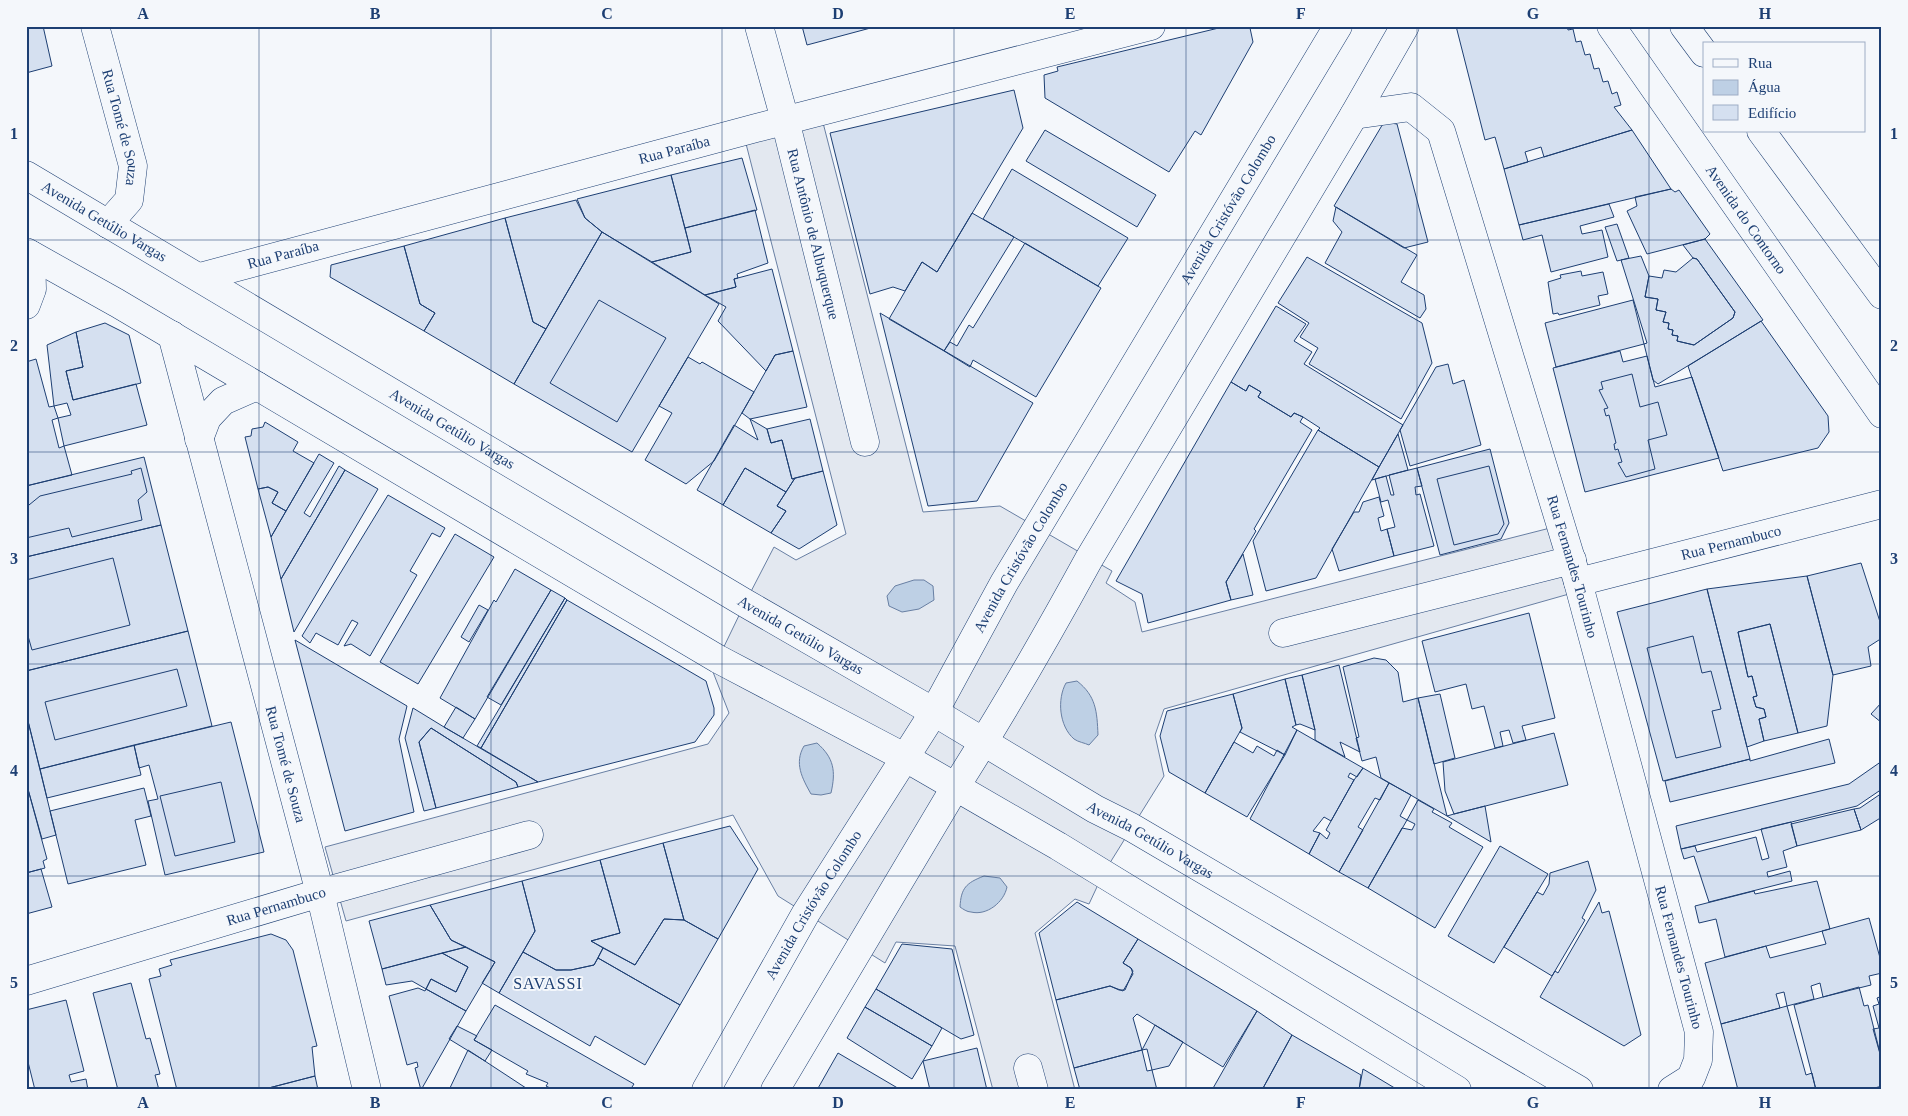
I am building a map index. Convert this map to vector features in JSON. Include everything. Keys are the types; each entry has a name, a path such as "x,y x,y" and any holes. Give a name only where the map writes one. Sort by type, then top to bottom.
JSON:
{"main road":[{"name":"Rua Tomé de Souza","path":"95,26 133,166 129,200 108,224"},
{"name":"Rua Antônio de Albuquerque","path":"759,26 785,120 865,442"},
{"name":"Rua Paraíba","path":"200,277 785,120 1151,26"},
{"name":"Avenida Cristóvão Colombo","path":"706,1090 806,913 934,712 1004,583 1338,26"},
{"path":"775,1090 984,741 1058,615 1088,559 1354,115 1405,26"},
{"name":"Avenida do Contorno","path":"1611,26 1882,414"},
{"path":"1684,26 1703,52"},
{"name":"Rua Fernandes Tourinho","path":"1354,115 1411,107 1441,131 1575,571 1699,1032 1698,1060 1691,1078 1672,1090"},
{"path":"1763,132 1882,295"},
{"name":"Avenida Getúlio Vargas","path":"26,175 736,598 984,741 1095,809 1131,827 1579,1090"},
{"path":"26,305 32,289 29,254"},
{"path":"29,254 172,335 718,659 956,786 1063,849 1456,1090"},
{"name":"Rua Tomé de Souza","path":"172,335 320,893 367,1090"},
{"path":"200,439 207,418 223,401 257,386"},
{"name":"Rua Pernambuco","path":"1283,633 1882,504"},
{"name":"Rua Pernambuco","path":"26,981 320,893 529,835"}],"shaded area":[{"path":"820,111 923,512 1000,506 1112,571 1106,583 1135,602 1142,632 1558,526 1576,592 1164,709 1155,735 1164,776 1103,874 1089,904 1075,899 1035,933 1075,1090 993,1090 955,946 896,942 885,963 778,896 733,815 346,921 325,847 708,744 729,713 713,672 745,603 774,547 796,560 846,534 743,132"}],"water":[{"path":"914,580 924,580 933,586 934,600 919,609 902,612 889,606 887,596 895,586"},
{"path":"1077,681 1092,698 1096,711 1098,735 1089,745 1074,739 1069,734 1061,712 1061,697 1066,683"},
{"path":"817,743 827,754 833,771 831,793 821,795 811,794 802,776 799,764 804,746"},
{"path":"984,876 1000,878 1007,887 999,903 989,910 977,913 960,907 963,891 966,887"}],"building":[{"path":"26,26 43,26 52,66 26,73"},
{"path":"802,26 878,26 807,45"},
{"path":"1227,26 1245,26 1250,28 1253,42 1201,135 1195,131 1169,172 1045,98 1044,75 1058,71 1057,67"},
{"path":"1456,26 1567,26 1568,30 1573,29 1576,42 1581,41 1585,55 1590,54 1594,69 1599,68 1603,82 1608,81 1612,94 1617,92 1621,105 1614,107 1632,130 1544,157 1541,147 1525,152 1528,162 1504,169 1495,137 1485,140"},
{"path":"1014,90 1023,128 937,272 922,262 905,291 893,287 870,294 830,133"},
{"path":"1384,122 1397,124 1428,242 1404,248 1334,206"},
{"path":"1045,130 1156,195 1137,227 1026,161"},
{"path":"1632,130 1671,189 1519,225 1504,169"},
{"path":"742,158 757,210 685,228 671,175"},
{"path":"1012,169 1128,238 1098,286 983,219"},
{"path":"671,175 691,252 652,262 602,232 585,218 577,199"},
{"path":"1671,189 1675,192 1679,190 1710,234 1705,239 1647,254 1627,211 1637,206 1635,197"},
{"path":"576,200 585,218 602,232 546,329 533,322 505,218"},
{"path":"1609,204 1614,217 1580,226 1582,234 1602,230 1608,257 1551,272 1542,235 1523,240 1519,225"},
{"path":"1336,207 1417,255 1401,282 1424,295 1426,309 1420,318 1325,263 1342,232 1333,221"},
{"path":"755,210 768,263 737,274 738,278 734,279 736,287 705,295 652,262 691,252 685,228"},
{"path":"972,213 1014,237 944,351 889,319 922,262 937,272"},
{"path":"505,218 533,322 546,329 514,384 424,331 435,313 420,304 404,246"},
{"path":"1617,224 1629,258 1617,261 1605,227"},
{"path":"602,232 719,304 632,452 514,384"},
{"path":"1705,239 1763,320 1658,384 1653,380 1644,344 1647,343 1621,260 1641,256 1649,276 1645,297 1658,299 1656,310 1666,312 1663,322 1669,323 1668,329 1673,330 1672,335 1678,336 1677,341 1694,345 1733,318 1735,312 1697,259 1693,258 1683,245"},
{"path":"1025,243 1101,288 1036,397 973,360 970,367 944,351 950,342 957,346 969,325 973,328"},
{"path":"404,246 420,304 435,313 424,331 330,277 331,265"},
{"path":"1307,257 1422,323 1432,363 1401,419 1309,364 1318,348 1300,337 1309,323 1278,303"},
{"path":"1693,258 1697,259 1735,312 1733,318 1694,345 1677,341 1678,336 1672,335 1673,330 1668,329 1669,323 1663,322 1666,312 1656,310 1658,299 1645,297 1649,276 1662,278 1664,270 1676,272"},
{"path":"772,269 793,351 775,355 766,371 718,321 726,307 705,295 736,287 734,279"},
{"path":"1581,271 1582,276 1603,272 1608,294 1598,296 1600,305 1559,315 1558,313 1553,314 1548,282 1561,278 1560,275"},
{"path":"599,300 666,338 617,422 550,383"},
{"path":"1633,300 1644,344 1556,367 1545,323"},
{"path":"1276,306 1306,324 1294,341 1312,352 1304,364 1403,425 1379,467 1318,430 1320,428 1303,417 1294,413 1291,417 1258,397 1261,392 1249,385 1246,391 1231,382"},
{"path":"880,313 1033,403 977,501 928,506"},
{"path":"1761,321 1828,416 1829,432 1818,448 1723,471 1688,366"},
{"path":"105,323 129,335 141,383 73,400 66,371 83,367 76,332"},
{"path":"76,332 83,367 66,371 73,400 136,384 147,425 64,446 58,418 71,415 67,403 54,406 47,345"},
{"path":"793,351 807,407 750,419 742,413 775,355"},
{"path":"1620,351 1623,362 1647,356 1655,387 1692,377 1719,458 1585,492 1553,368"},
{"path":"688,357 700,364 702,362 754,392 714,461 686,484 645,460 672,413 659,406"},
{"path":"36,359 49,407 54,406 58,418 52,420 59,448 64,446 72,475 26,486 26,362"},
{"path":"1448,364 1453,384 1464,380 1481,445 1410,466 1400,430 1436,367"},
{"path":"1632,374 1640,407 1658,402 1667,435 1648,440 1655,469 1626,477 1618,463 1622,462 1618,449 1615,450 1614,444 1616,443 1609,415 1606,416 1604,409 1608,408 1599,390 1603,389 1601,382"},
{"path":"1231,382 1246,391 1249,385 1261,392 1258,397 1291,417 1294,413 1303,417 1300,422 1312,430 1254,529 1256,531 1226,582 1231,600 1148,623 1142,594 1116,581"},
{"path":"750,419 767,429 771,443 782,440 792,479 795,478 786,492 745,468 723,505 697,490 734,425 758,440"},
{"path":"810,419 823,471 792,479 782,440 771,443 767,429"},
{"path":"265,422 298,442 293,451 314,463 286,511 272,503 278,492 268,487 258,489 245,437 251,436 252,429 263,427"},
{"path":"1318,430 1379,467 1316,578 1266,591 1253,541"},
{"path":"1398,434 1408,470 1372,480 1379,467"},
{"path":"1490,449 1509,523 1501,539 1440,555 1417,468"},
{"path":"319,454 334,463 304,513 310,517 339,466 345,470 281,579 271,537"},
{"path":"144,457 161,525 26,557 26,486"},
{"path":"1489,466 1504,524 1498,534 1454,545 1437,479"},
{"path":"141,468 147,492 138,500 142,520 72,537 69,528 26,538 26,501 29,505 40,496 132,474 131,471"},
{"path":"745,468 786,492 777,506 786,511 771,533 723,505"},
{"path":"1417,468 1422,486 1415,487 1416,495 1420,494 1434,546 1394,556 1387,529 1395,527 1388,500 1381,502 1375,479 1386,476 1391,495 1394,495 1389,475"},
{"path":"345,470 378,489 294,632 281,579"},
{"path":"823,471 837,525 799,549 771,533 786,511 777,506 795,478"},
{"path":"268,487 278,492 272,503 286,511 271,537 258,489"},
{"path":"388,495 445,528 440,537 432,533 410,571 417,575 370,656 351,644 344,646 358,623 352,620 338,645 316,633 310,643 302,636"},
{"path":"1379,497 1384,516 1378,518 1381,531 1387,529 1394,556 1339,571 1332,549 1354,512 1359,512 1363,502"},
{"path":"161,525 188,631 26,671 26,557"},
{"path":"455,534 494,557 418,684 380,662"},
{"path":"1243,554 1253,595 1231,600 1226,582"},
{"path":"113,558 130,625 32,650 26,629 26,580"},
{"path":"1861,563 1882,628 1882,638 1868,647 1871,666 1833,675 1807,576"},
{"path":"515,569 551,590 475,719 440,698 494,600 496,602"},
{"path":"1807,576 1833,675 1827,726 1798,733 1770,624 1738,632 1748,677 1752,676 1757,696 1753,697 1756,707 1764,709 1766,717 1759,719 1764,741 1747,747 1707,589"},
{"path":"1707,589 1750,759 1663,781 1617,612"},
{"path":"551,590 565,598 501,705 487,697"},
{"path":"565,598 567,600 481,748 477,746"},
{"path":"567,600 706,681 714,708 714,715 695,742 538,782 481,748"},
{"path":"479,605 488,610 469,642 461,637"},
{"path":"1529,613 1555,718 1522,726 1526,740 1513,743 1509,730 1500,732 1503,746 1495,748 1484,706 1472,709 1466,684 1435,692 1422,641"},
{"path":"1770,624 1798,733 1764,741 1759,719 1766,717 1764,709 1756,707 1753,697 1757,696 1752,676 1748,677 1738,632"},
{"path":"188,631 212,726 40,769 26,713 26,671"},
{"path":"1693,636 1702,673 1711,671 1721,709 1712,711 1721,747 1676,758 1647,648"},
{"path":"295,640 407,706 399,739 414,812 345,831"},
{"path":"1374,658 1386,660 1398,672 1403,702 1418,698 1447,816 1381,778 1376,757 1362,761 1356,738 1359,737 1343,667"},
{"path":"1339,665 1360,752 1340,742 1345,757 1315,740 1315,730 1302,675"},
{"path":"177,669 187,706 55,740 45,702"},
{"path":"1302,675 1315,730 1300,724 1296,725 1285,679"},
{"path":"1285,679 1296,725 1292,727 1297,730 1285,755 1240,732 1242,728 1233,694"},
{"path":"1233,694 1242,728 1205,793 1169,772 1160,736 1167,711"},
{"path":"1440,694 1455,758 1434,764 1418,698"},
{"path":"1882,702 1882,723 1871,714"},
{"path":"456,707 475,719 463,738 444,727"},
{"path":"413,708 538,782 518,787 516,782 431,728 419,742 436,808 424,811 405,738"},
{"path":"26,713 56,835 42,839 26,782"},
{"path":"231,722 264,852 165,875 148,801 158,799 149,765 139,768 134,745"},
{"path":"431,728 516,782 518,787 436,808 419,742"},
{"path":"1297,730 1363,768 1357,777 1350,773 1348,777 1354,780 1331,821 1324,817 1313,831 1320,833 1309,854 1250,819"},
{"path":"1554,733 1568,785 1454,814 1445,791 1443,762"},
{"path":"1829,739 1835,763 1670,802 1665,781 1750,759 1750,761"},
{"path":"1234,742 1253,753 1257,746 1274,756 1277,750 1285,755 1247,817 1205,793"},
{"path":"134,745 141,775 47,798 40,769"},
{"path":"1882,761 1882,789 1857,806 1681,849 1676,826 1849,784"},
{"path":"1363,768 1389,783 1380,800 1375,798 1358,827 1363,830 1339,872 1309,854 1320,833 1327,839 1330,833 1326,830 1354,780"},
{"path":"26,782 47,859 43,861 45,868 26,873"},
{"path":"221,782 235,842 175,856 160,796"},
{"path":"1389,783 1411,795 1400,816 1407,820 1368,888 1339,872"},
{"path":"144,788 151,816 135,820 146,865 68,884 50,811"},
{"path":"1882,793 1882,817 1861,830 1854,809 1860,808"},
{"path":"1418,800 1434,809 1432,812 1452,823 1449,827 1483,847 1435,928 1368,888 1402,828 1412,830 1415,824 1407,820"},
{"path":"1485,806 1491,842 1447,816 1454,814"},
{"path":"1854,809 1861,830 1797,846 1791,824"},
{"path":"1791,822 1797,846 1783,851 1787,867 1767,872 1768,877 1790,871 1792,881 1709,902 1694,856 1684,859 1681,849 1695,846 1697,852 1756,837 1762,860 1769,858 1761,829"},
{"path":"730,826 758,869 718,939 684,920 663,843"},
{"path":"663,843 684,920 664,919 635,965 591,941 620,933 600,860"},
{"path":"1500,846 1548,874 1494,963 1448,936"},
{"path":"600,860 620,933 591,941 603,948 594,965 571,970 556,970 523,952 535,931 522,881"},
{"path":"1588,861 1596,890 1582,918 1585,920 1552,976 1504,947 1537,892 1543,895 1549,884 1550,873"},
{"path":"41,869 52,907 26,914 26,873"},
{"path":"522,881 535,931 499,993 482,983 495,962 451,940 430,905"},
{"path":"1817,881 1830,929 1725,957 1716,919 1699,923 1695,906 1754,891 1755,894"},
{"path":"1077,902 1138,939 1123,963 1131,968 1133,974 1123,991 1110,986 1056,1000 1039,933"},
{"path":"1599,902 1602,913 1609,911 1641,1035 1624,1046 1540,997 1555,971 1558,973"},
{"path":"430,905 451,940 466,947 382,969 369,921"},
{"path":"1869,918 1882,965 1882,973 1869,976 1871,985 1823,997 1820,983 1811,986 1814,999 1787,1006 1784,992 1776,994 1780,1008 1721,1024 1705,963 1766,946 1770,958 1826,944 1822,931"},
{"path":"664,919 684,920 718,939 680,1005 598,958 603,948 635,965"},
{"path":"271,934 286,940 293,950 317,1046 312,1047 315,1076 261,1090 177,1090 149,979 161,976 159,969 172,965 170,960"},
{"path":"1138,939 1257,1011 1223,1067 1137,1014 1133,1018 1142,1050 1074,1068 1056,1000 1110,986 1119,990 1125,990 1133,971 1123,963"},
{"path":"902,944 952,949 974,1035 961,1039 876,989"},
{"path":"466,947 495,962 466,1011 426,989 431,979 456,992 468,967 442,953"},
{"path":"523,952 556,970 571,970 594,965 598,958 680,1005 645,1065 595,1036 590,1046 499,993"},
{"path":"442,953 468,967 456,992 431,979 426,989 412,981 386,985 382,969"},
{"path":"131,983 146,1039 150,1038 160,1074 155,1075 159,1090 118,1090 93,993"},
{"path":"1859,987 1864,1006 1868,1005 1882,1061 1882,1086 1867,1090 1816,1090 1794,1005"},
{"path":"418,988 425,991 426,989 466,1011 421,1090 415,1068 418,1067 417,1062 407,1065 389,996"},
{"path":"876,989 942,1028 932,1046 865,1007"},
{"path":"1882,996 1882,1061 1873,1029 1879,1028 1873,1006 1879,1004 1877,998"},
{"path":"66,1000 84,1071 69,1075 71,1082 86,1079 88,1090 35,1090 26,1054 26,1010"},
{"path":"495,1005 634,1084 630,1090 554,1090 546,1086 548,1083 526,1074 528,1071 474,1040"},
{"path":"1787,1006 1806,1075 1812,1073 1816,1090 1738,1090 1721,1024"},
{"path":"865,1007 932,1046 912,1079 847,1038"},
{"path":"1257,1011 1292,1035 1262,1090 1212,1090"},
{"path":"1155,1025 1183,1042 1169,1066 1152,1070 1147,1049 1142,1050"},
{"path":"457,1026 477,1036 474,1040 492,1050 485,1061 449,1039"},
{"path":"1292,1035 1361,1075 1359,1090 1262,1090"},
{"path":"977,1048 987,1090 930,1090 923,1061"},
{"path":"468,1050 529,1090 449,1090"},
{"path":"1142,1050 1147,1071 1152,1070 1157,1090 1080,1090 1074,1068"},
{"path":"838,1053 901,1090 817,1090"},
{"path":"1363,1069 1398,1090 1359,1090"},
{"path":"315,1076 318,1090 261,1090"}],"district":[{"name":"SAVASSI","path":"548,983"}]}
